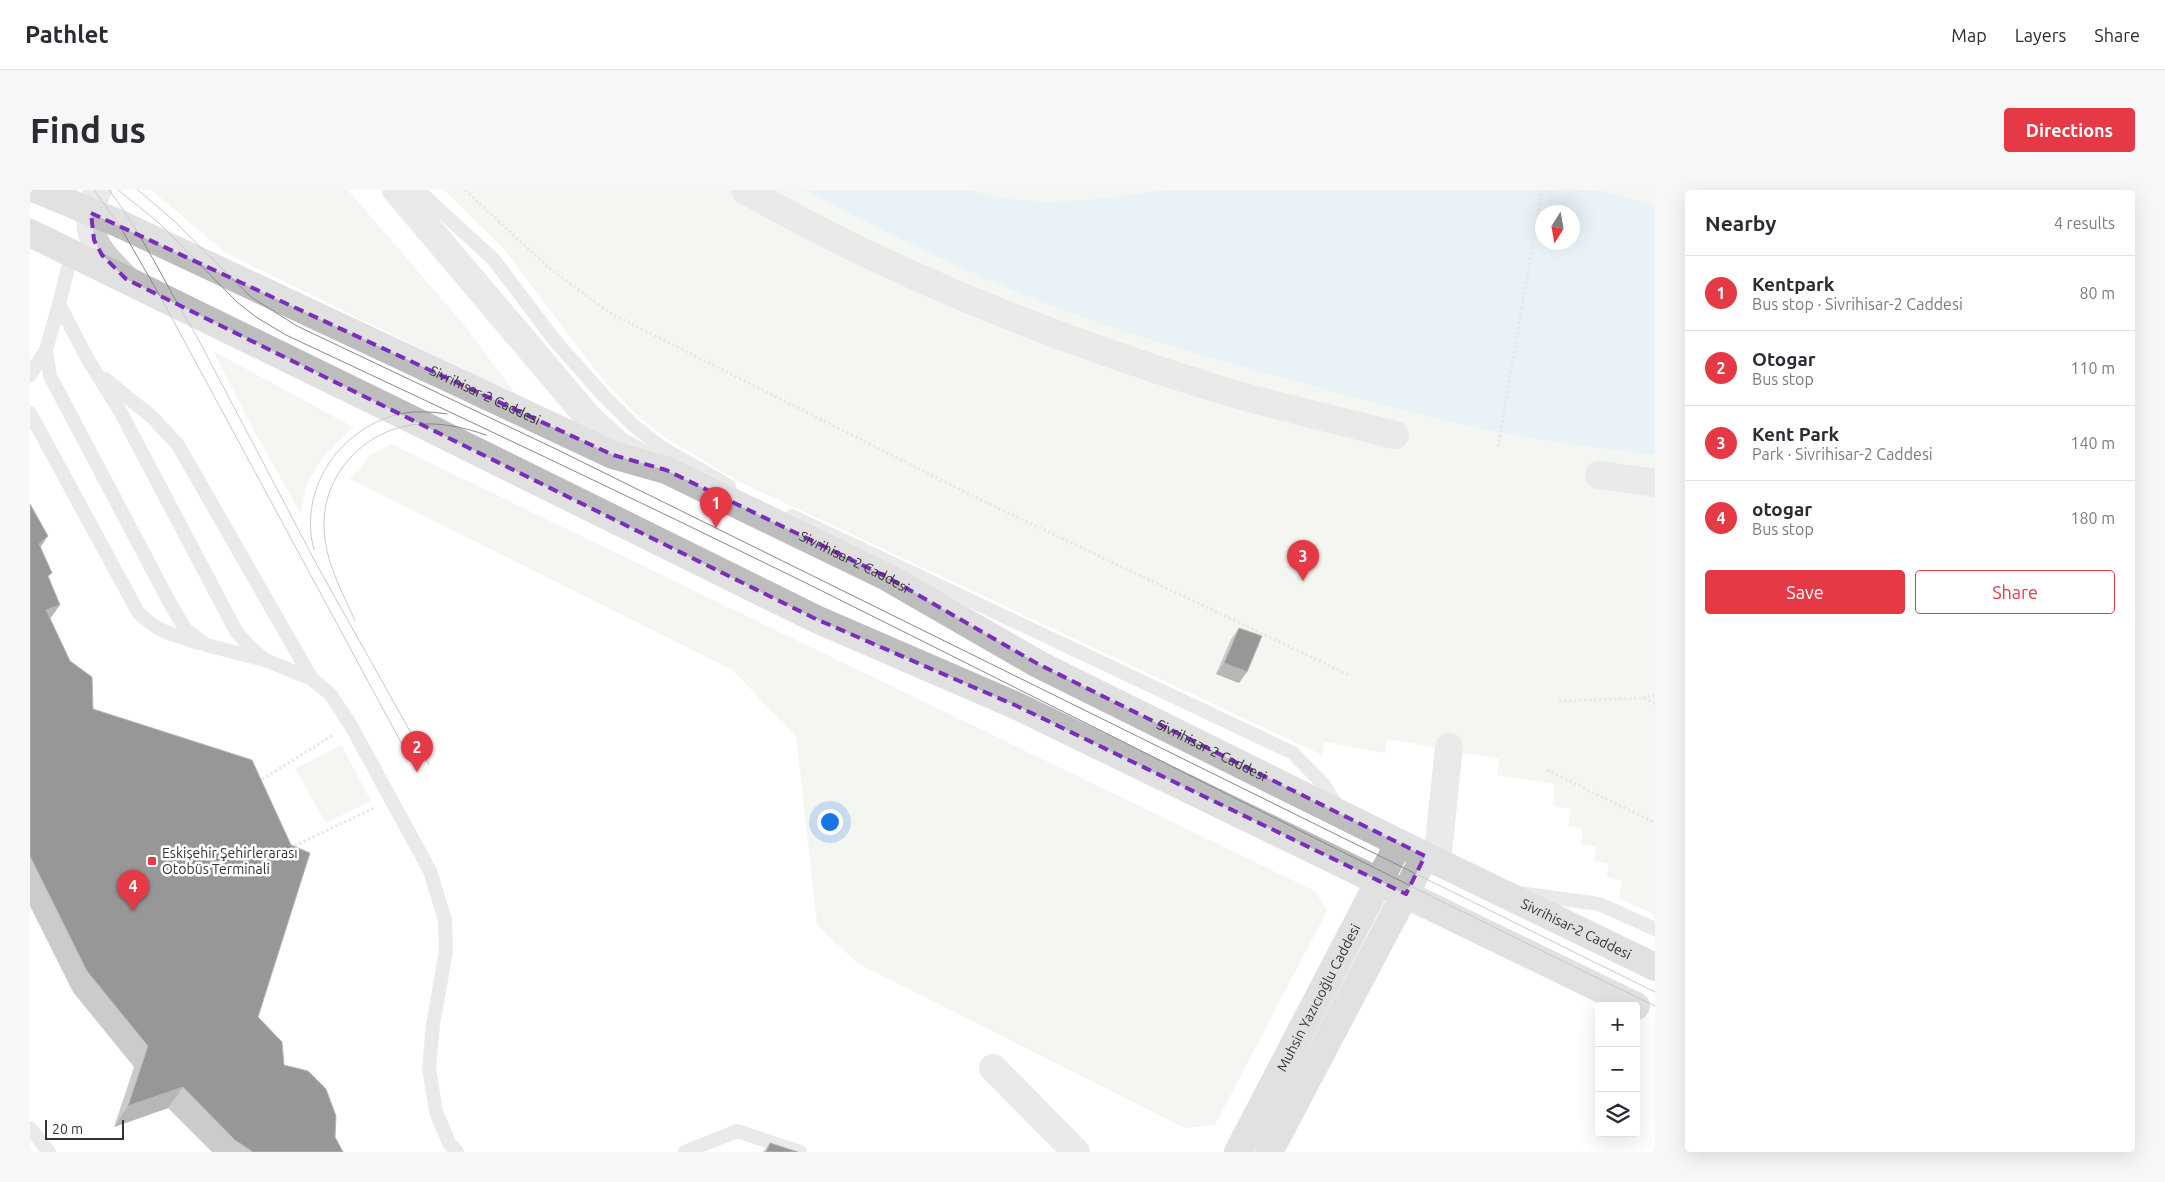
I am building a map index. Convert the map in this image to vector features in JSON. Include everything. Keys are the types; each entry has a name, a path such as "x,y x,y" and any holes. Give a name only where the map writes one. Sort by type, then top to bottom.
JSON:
{"main road":[{"name":"Sivrihisar-2 Caddesi","path":"38,190 94,201 118,223 613,455 666,470 887,577 1038,664 1431,859 1655,967"},
{"path":"30,232 816,619 1017,706 1628,1002"},
{"name":"Muhsin Yazıcıoğlu Caddesi","path":"1238,1152 1399,843"},
{"path":"1269,1152 1406,894 1431,859"},
{"path":"1640,1008 1655,1015"}],"street":[{"path":"396,190 588,417 619,446 666,470"},
{"path":"745,190 786,213 917,278 1051,333 1213,388 1395,435"},
{"path":"94,201 94,240 102,255 126,279"},
{"path":"1599,475 1655,483"},
{"path":"1431,859 1449,747"},
{"path":"993,1068 1076,1152"}],"lane":[{"path":"418,190 494,260 556,342 604,396 633,425 661,447 729,486 1293,753 1324,785 1341,813"},
{"path":"30,376 46,350 72,252"},
{"path":"59,304 87,358 120,412 236,631 249,646 266,660"},
{"path":"46,350 50,376 171,605 185,629 206,645"},
{"path":"97,373 152,417 178,444 312,679"},
{"path":"30,413 138,612 150,625 166,633 266,660 312,679 330,694 350,724 430,871 445,920 446,951 433,1025 429,1068 436,1112 449,1142 457,1152"},
{"path":"1496,890 1599,904 1655,929"},
{"path":"30,1128 49,1152"},
{"path":"685,1152 737,1131 800,1152"}],"path":[{"path":"465,190 549,268 610,313 975,497 1352,676"},
{"path":"1498,447 1542,190"},
{"path":"1558,701 1643,698 1655,695"},
{"path":"1643,698 1655,703"},
{"path":"251,786 350,724"},
{"path":"1547,770 1655,824"},
{"path":"282,852 393,800"}],"highlighted area":[{"path":"91,213 613,455 666,470 887,577 1038,664 1425,856 1406,894 1017,706 816,619 126,279 102,255 94,240"}],"shaded area":[{"path":"151,190 348,190 464,325 517,396 226,253"},
{"path":"444,190 1655,190 1655,915 1619,898 1622,881 1606,877 1609,864 1594,861 1596,847 1581,844 1583,829 1568,826 1571,809 1554,806 1554,784 1497,775 1499,759 1387,739 1385,753 1324,742 1322,755 738,481 667,439 636,415 603,380 504,249"},
{"path":"213,351 353,427 323,457 306,486 301,514 259,440"},
{"path":"391,444 1315,891 1327,911 1215,1125 1185,1128 857,963 817,925 796,736 731,669 350,479 371,455"},
{"path":"341,745 371,801 326,823 295,769"}],"water":[{"path":"805,190 969,190 1017,200 1066,201 1091,200 1164,190 1597,190 1655,206 1655,455 1530,438 1443,420 1211,357 1152,340 1066,311 999,284 901,239"}],"building":[{"name":"Eskişehir Şehirlerarası Otobüs Terminali","path":"30,504 48,536 39,544 52,573 48,576 60,605 46,610 70,661 92,677 93,709 252,760 291,845 310,853 258,1017 282,1042 284,1065 308,1071 326,1089 336,1116 335,1137 343,1152 253,1152 235,1140 183,1087 128,1106 148,1046 87,971 30,856"},
{"path":"1239,628 1262,636 1247,672 1224,663"},
{"path":"770,1143 798,1152 766,1152"}],"tram line":[{"path":"94,190 118,223 160,296 417,772"},
{"path":"109,190 144,243 196,335 318,567 429,765"},
{"path":"118,190 158,222 237,302 256,317 286,335 546,457 804,582 1655,1006"},
{"path":"138,190 173,220 251,297 297,326 558,450 1655,992"},
{"path":"314,550 311,509 316,489 324,470 350,439 367,427 394,415 416,412 447,414"},
{"path":"355,621 329,560 325,539 324,517 328,496 336,477 348,460 364,445 382,434 401,427 439,424 463,428 486,435"}],"place":[{"name":"Kentpark","path":"716,528"},
{"name":"Kent Park","path":"1303,581"},
{"name":"Otogar","path":"417,772"},
{"name":"Eskişehir Şehirlerarası Otobüs Terminali","path":"152,861"},
{"name":"otogar","path":"133,911"}]}
